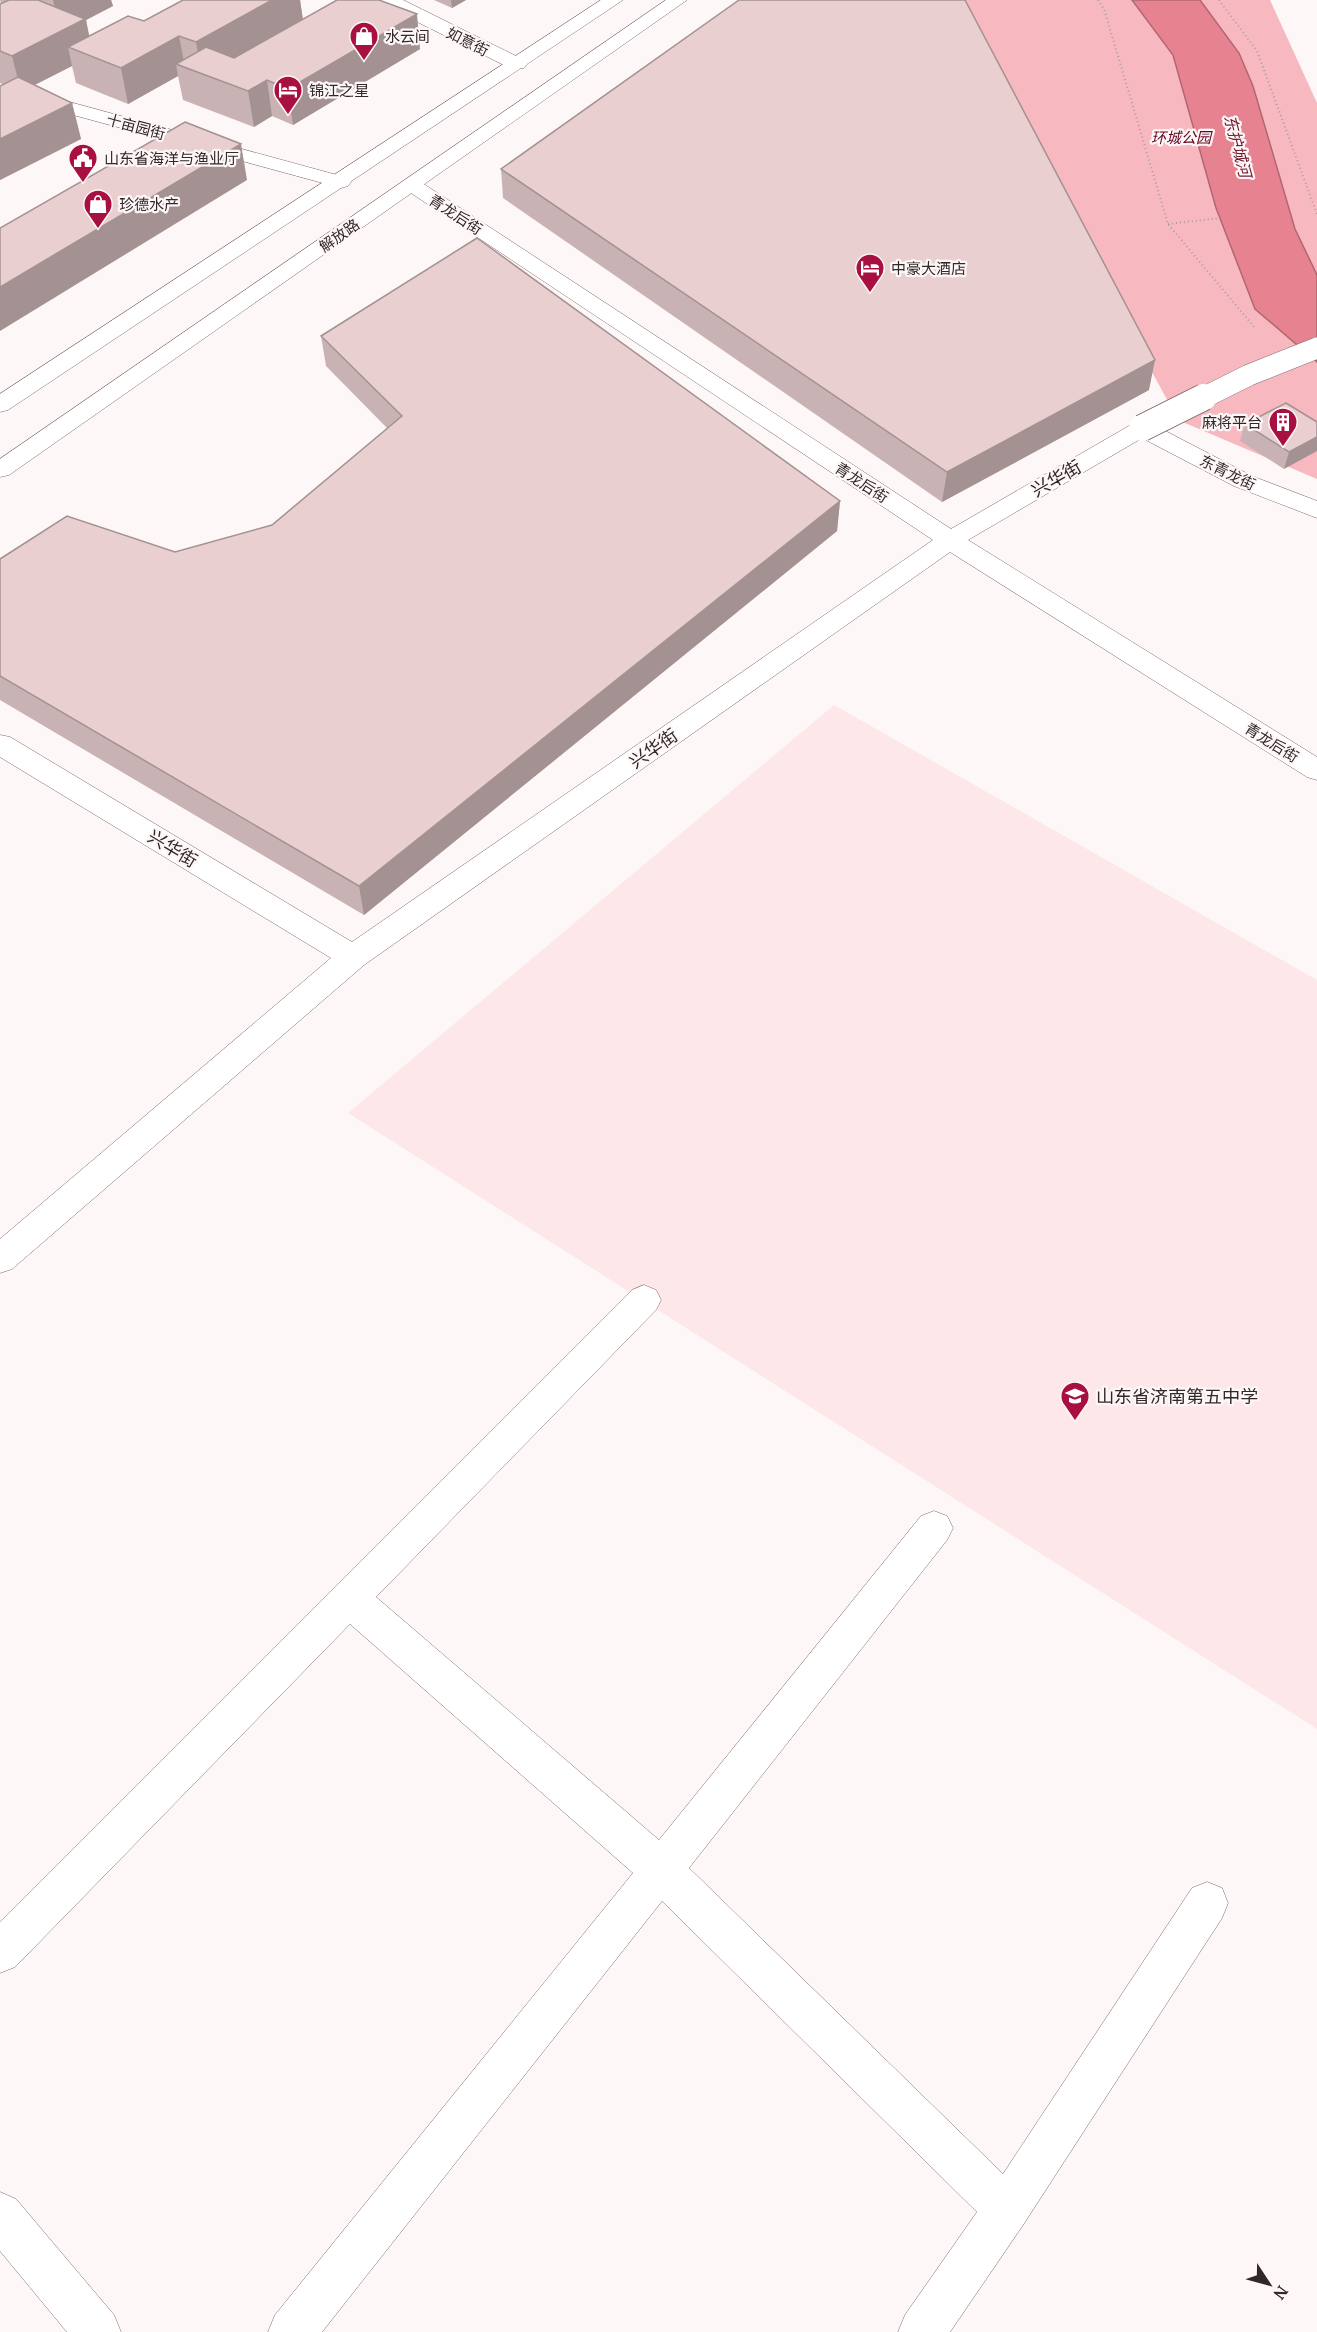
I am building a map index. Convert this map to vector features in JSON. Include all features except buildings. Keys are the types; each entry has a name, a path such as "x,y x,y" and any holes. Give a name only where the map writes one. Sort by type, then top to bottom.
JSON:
{"street":[{"name":"如意街","path":"388,0 517,64"},
{"path":"0,405 614,0"},
{"name":"解放路","path":"0,470 678,0"},
{"name":"十亩园街","path":"0,90 341,182"},
{"name":"青龙后街","path":"412,185 950,540 1317,770"},
{"name":"兴华街","path":"0,744 353,957 950,540 1142,428 1249,375 1317,348"},
{"name":"东青龙街","path":"1142,428 1243,481 1317,510"},
{"path":"0,1259 353,957"},
{"path":"0,1952 644,1300"},
{"path":"292,2332 934,1528"},
{"path":"349,1598 660,1869 1007,2209"},
{"path":"921,2332 1007,2209 1208,1903"},
{"path":"0,2215 97,2332"}],"path":[{"path":"1098,0 1104,9 1168,224 1260,334"},
{"path":"1219,0 1257,51 1317,214"},
{"path":"1168,224 1220,218"}],"shaded area":[{"name":"山东省济南第五中学","path":"834,705 1317,980 1317,1729 348,1113"}],"green space":[{"name":"环城公园","path":"951,0 1270,0 1317,103 1317,479 1178,420"}],"water":[{"name":"东护城河","path":"1132,0 1200,0 1239,53 1253,86 1295,229 1317,275 1317,362 1255,309 1216,208 1173,55"}],"place":[{"name":"水云间","path":"364,62"},
{"name":"锦江之星","path":"288,116"},
{"name":"山东省海洋与渔业厅","path":"83,184"},
{"name":"珍德水产","path":"98,230"},
{"name":"中豪大酒店","path":"870,294"},
{"name":"麻将平台","path":"1283,448"},
{"name":"山东省济南第五中学","path":"1075,1422"}]}
